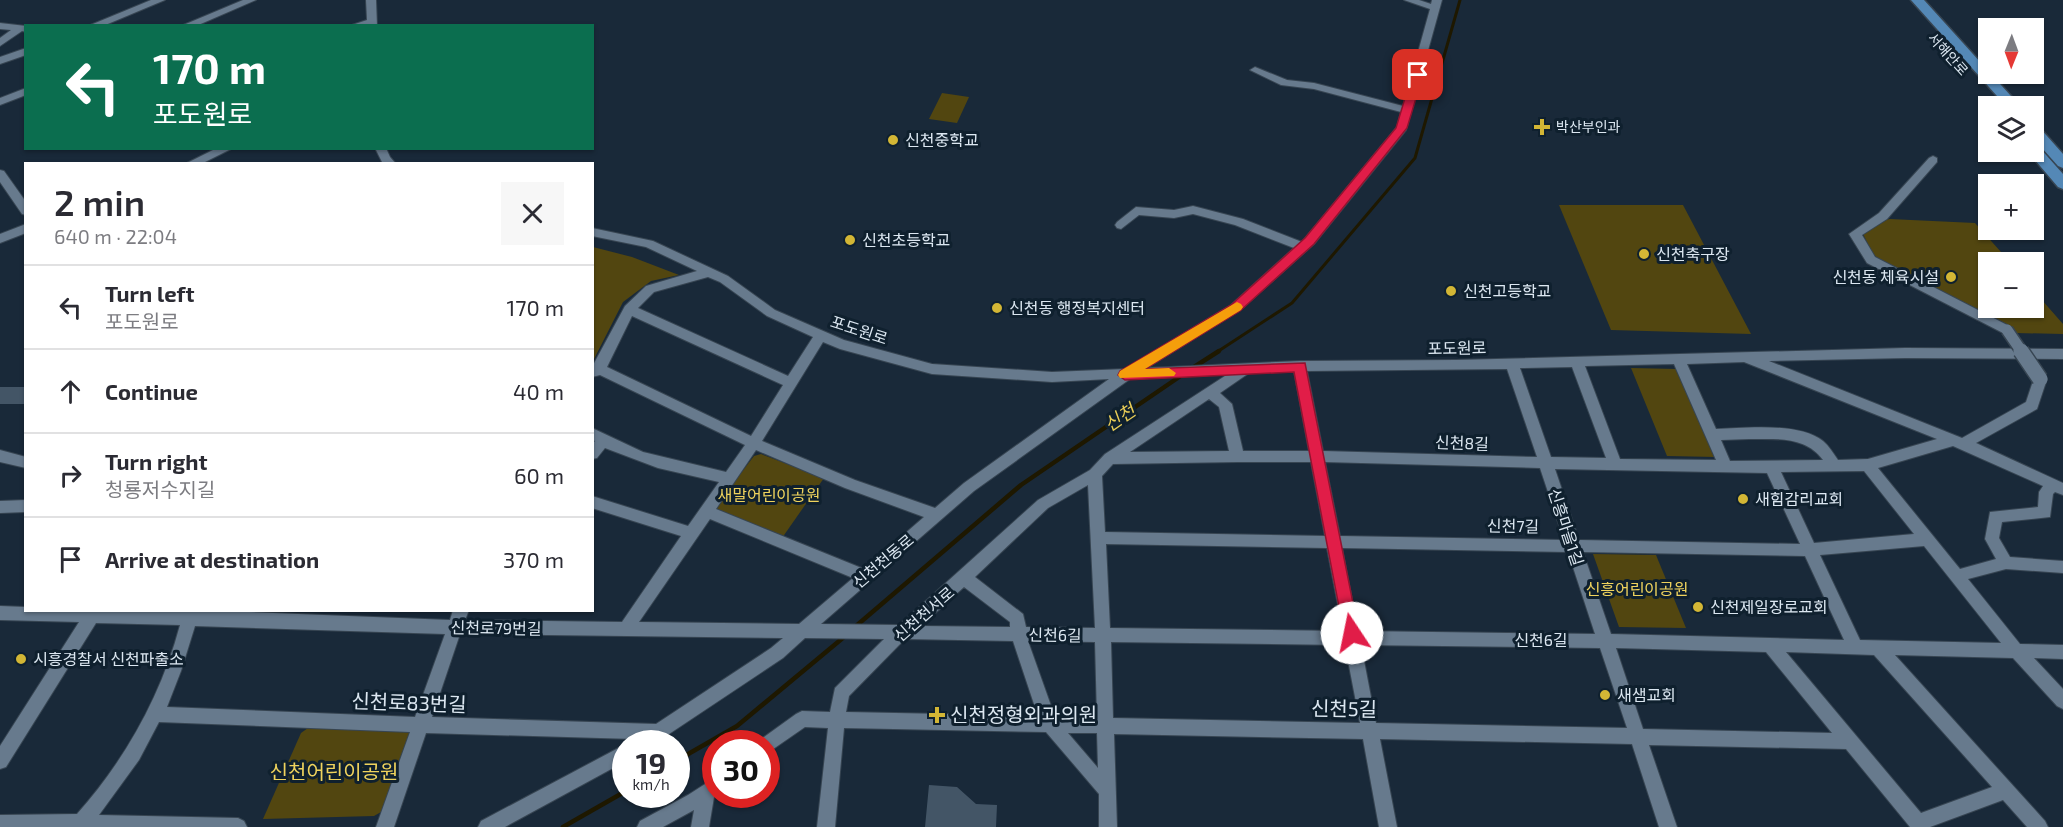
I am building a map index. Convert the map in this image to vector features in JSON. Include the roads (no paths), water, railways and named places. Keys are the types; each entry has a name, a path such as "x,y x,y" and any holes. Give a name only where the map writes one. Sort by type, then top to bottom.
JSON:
{"main road":[{"name":"서해안로","path":"1901,0 1987,96"},
{"name":"서해안로","path":"1917,0 2004,96"},
{"path":"2044,141 2063,163"},
{"path":"2044,162 2063,184"}],"street":[{"path":"97,24 141,3 160,0"},
{"path":"191,24 251,0"},
{"path":"371,0 372,24"},
{"path":"1409,0 1437,4"},
{"name":"신천천동로","path":"663,730 777,653 969,488 1131,375 1235,308 1303,247 1402,128 1437,4"},
{"path":"0,26 22,29"},
{"path":"0,43 22,29"},
{"path":"0,61 24,52"},
{"path":"1255,70 1285,83 1314,86 1407,110"},
{"path":"0,102 24,93"},
{"path":"194,162 214,151"},
{"name":"신천8길","path":"1110,458 1317,456 1545,463 1834,466 1868,465 1958,442 2032,405 2040,379 2007,330 1871,260 1855,234 1883,216 1933,160"},
{"path":"0,174 24,208"},
{"path":"1121,225 1136,210 1174,214 1193,210 1239,222 1303,247"},
{"path":"0,239 24,229"},
{"name":"포도원로","path":"594,232 649,244 711,272 771,313 840,344 932,369 1052,377 1300,366 1905,353 2063,354"},
{"path":"711,272 650,289 629,309 596,372 753,444 937,515"},
{"path":"629,309 791,382"},
{"path":"626,629 708,512 821,335"},
{"path":"1742,357 1958,442 2059,486"},
{"path":"1678,358 1725,466"},
{"path":"1576,361 1615,464"},
{"name":"신흥마을1길","path":"1512,363 1668,827"},
{"path":"1300,366 1388,827"},
{"path":"1108,827 1103,636 1095,474 1110,458 1240,369"},
{"path":"1209,392 1225,404 1237,457"},
{"path":"1712,435 1769,433 1812,440 1821,447 1834,466"},
{"path":"598,437 669,465 730,478"},
{"path":"0,456 24,462"},
{"path":"1868,465 2015,649 2063,701"},
{"path":"1771,466 1855,646"},
{"name":"신천천서로","path":"826,827 841,693 900,634 1043,504 1095,474"},
{"path":"2006,563 1992,539 1995,516 2045,513 2046,492 2059,486"},
{"path":"594,503 693,534"},
{"path":"0,507 24,506"},
{"path":"708,512 865,576"},
{"name":"신천7길","path":"1098,538 1809,550 1927,538"},
{"path":"1956,576 2006,563 2063,567"},
{"path":"964,578 1018,619 1018,634"},
{"path":"385,827 460,612"},
{"name":"신천로79번길","path":"0,613 281,616 455,627 879,633"},
{"path":"0,761 91,613"},
{"path":"79,825 109,790 156,714 177,668 191,615"},
{"name":"신천6길","path":"879,633 1604,641 2015,649 2063,652"},
{"name":"신천6길","path":"1018,634 1049,723"},
{"path":"1770,645 1919,825 2006,790"},
{"path":"1877,647 2039,827"},
{"name":"신천로83번길","path":"156,714 612,731"},
{"path":"780,736 802,719 837,720"},
{"name":"신천5길","path":"837,720 1849,741"},
{"path":"1049,723 1107,790"},
{"path":"487,827 612,760"},
{"path":"646,827 702,794"},
{"path":"700,827 706,808"},
{"path":"0,824 238,827"}],"waterway":[{"name":"신천","path":"1217,352 1292,303 1415,158 1460,0"},
{"name":"신천","path":"1194,367 1219,351"},
{"name":"신천","path":"856,626 1021,485 1182,375"},
{"name":"신천","path":"690,753 737,726 844,637"},
{"name":"신천","path":"563,827 612,799"}],"place":[{"name":"박산부인과","path":"1542,127"},
{"name":"신천중학교","path":"893,140"},
{"name":"신천초등학교","path":"850,240"},
{"name":"신천축구장","path":"1644,254"},
{"name":"신천동 체육시설","path":"1951,277"},
{"name":"신천고등학교","path":"1451,291"},
{"name":"신천동 행정복지센터","path":"997,308"},
{"name":"새힘감리교회","path":"1743,499"},
{"name":"신천제일장로교회","path":"1698,607"},
{"name":"시흥경찰서 신천파출소","path":"21,659"},
{"name":"새샘교회","path":"1605,695"},
{"name":"신천정형외과의원","path":"937,715"}],"park label":[{"name":"새말어린이공원","path":"769,495"},
{"name":"신흥어린이공원","path":"1637,589"},
{"name":"신천어린이공원","path":"334,772"}]}
